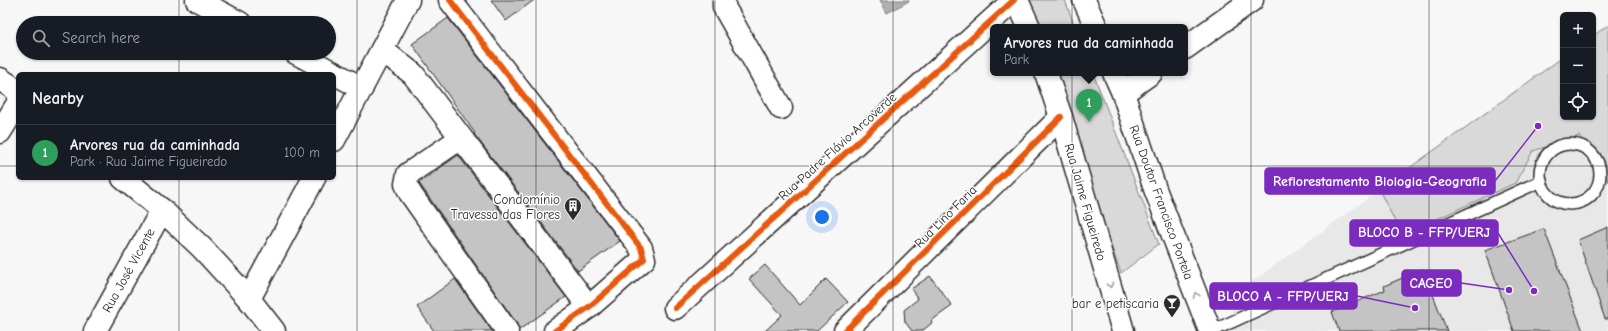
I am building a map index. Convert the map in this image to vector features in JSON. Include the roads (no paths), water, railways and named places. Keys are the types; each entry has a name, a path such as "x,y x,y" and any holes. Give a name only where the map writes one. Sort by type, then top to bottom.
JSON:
{"street":[{"path":"197,0 227,16"},
{"path":"336,136 408,0"},
{"path":"450,0 641,248 644,258 589,307 555,331"},
{"path":"724,0 724,7 781,108"},
{"name":"Rua Padre Flávio Arcoverde","path":"676,308 1014,0"},
{"path":"1017,0 1028,24"},
{"path":"1084,0 1095,24"},
{"path":"1188,46 1252,0"},
{"path":"382,50 413,74 589,307"},
{"path":"309,60 332,72"},
{"path":"336,74 362,88"},
{"name":"Rua Jaime Figueiredo","path":"1047,76 1061,117 1123,331"},
{"name":"Rua Doutor Francisco Portela","path":"1115,76 1123,93 1155,189 1211,331"},
{"path":"1123,93 1147,76"},
{"path":"0,78 16,90"},
{"path":"0,132 16,106"},
{"name":"Rua Lino Faria","path":"845,331 1061,117"},
{"path":"461,138 408,174 406,184 410,193 507,331"},
{"path":"125,180 162,210 202,248 249,299 274,331"},
{"path":"249,299 313,180"},
{"name":"Rua José Vicente","path":"95,331 162,210"}],"lane":[{"path":"1563,144 1578,144 1587,148 1595,155 1600,165 1601,175 1598,186 1589,198 1580,203 1569,204 1559,202 1550,196 1541,181 1540,171 1543,160 1549,152 1563,144"},
{"path":"1211,331 1541,181"}],"place":[{"name":"Arvores rua da caminhada","path":"1089,122"},
{"name":"Reflorestamento Biologia-Geografia","path":"1538,126"},
{"name":"Condomínio Travessa das Flores","path":"573,221"},
{"name":"CAGEO","path":"1509,290"},
{"name":"BLOCO B - FFP/UERJ","path":"1534,291"},
{"name":"BLOCO A - FFP/UERJ","path":"1415,308"},
{"name":"bar e petiscaria","path":"1172,318"}]}
